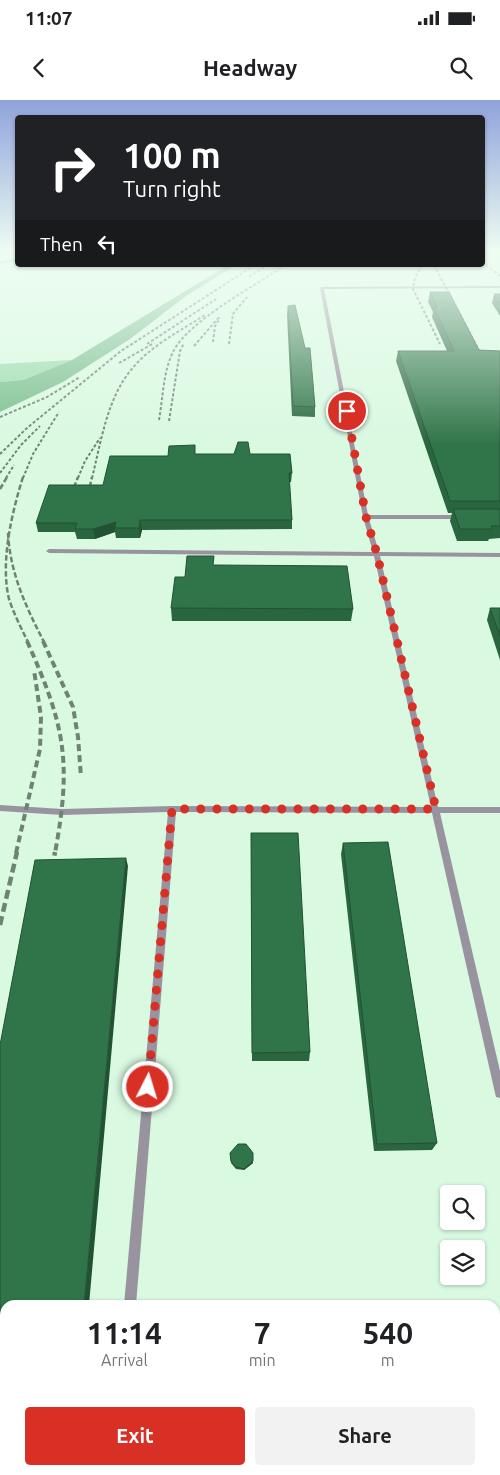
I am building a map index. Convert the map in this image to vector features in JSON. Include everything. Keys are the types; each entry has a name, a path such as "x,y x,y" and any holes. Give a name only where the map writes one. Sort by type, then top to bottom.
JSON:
{"lane":[{"path":"327,315 366,517 377,554 500,1094"},
{"path":"366,517 471,517"},
{"path":"49,550 500,555"},
{"path":"0,808 62,812 172,809 500,810"},
{"path":"130,1300 172,809"}],"green space":[{"path":"146,315 161,315 130,339 63,382 0,412 0,382 23,380 72,360"},
{"path":"72,360 23,380 0,382 0,364"}],"building":[{"path":"288,315 297,315 305,348 310,348 315,407 293,406"},
{"path":"438,315 461,315 479,350 500,351 500,501 450,501 398,351 454,351"},
{"path":"238,442 248,442 250,454 290,454 292,473 289,473 292,520 140,520 139,528 115,528 116,522 93,529 75,529 77,523 36,523 49,485 103,485 110,456 168,456 169,446 195,445 195,454 234,454"},
{"path":"453,509 500,509 500,526 491,526 492,529 460,529"},
{"path":"187,556 214,556 213,565 347,566 353,609 171,608 175,577 185,577"},
{"path":"490,608 500,608 500,636"},
{"path":"251,833 298,833 310,1052 252,1053"},
{"path":"388,842 437,1143 377,1144 343,843"},
{"path":"126,858 84,1300 0,1300 0,1045 35,860"},
{"path":"238,1144 246,1144 253,1153 253,1161 244,1169 236,1167 231,1161 230,1153"}],"railway":[{"path":"0,454 27,428 121,351 177,315"},
{"path":"147,344 191,315"},
{"path":"92,478 110,407 123,381 147,354 205,315"},
{"path":"159,420 167,368 173,352 181,340 208,315"},
{"path":"229,344 233,315"},
{"path":"426,315 440,344"},
{"path":"460,315 481,354"},
{"path":"194,346 220,316"},
{"path":"213,342 215,326 220,318"},
{"path":"119,363 154,343"},
{"path":"169,421 180,351 184,343"},
{"path":"0,417 47,397 80,377"},
{"path":"23,478 33,454 59,412"},
{"path":"0,473 21,445 40,426"},
{"path":"78,478 85,461 100,438"},
{"path":"6,478 14,465"},
{"path":"0,489 7,477"},
{"path":"8,536 23,477"},
{"path":"71,495 78,477"},
{"path":"88,495 92,477"},
{"path":"8,536 12,562 20,589 44,642"},
{"path":"8,536 6,569 9,599 28,642"},
{"path":"27,641 50,697 62,744 64,768 63,793 55,853"},
{"path":"43,641 73,707 78,737 81,777"},
{"path":"16,853 40,749 41,717 34,670"},
{"path":"0,925 17,852"},
{"path":"52,869 55,852"}],"route":[{"path":"148,1087 172,809 436,809 377,554 366,517 347,411"}]}
